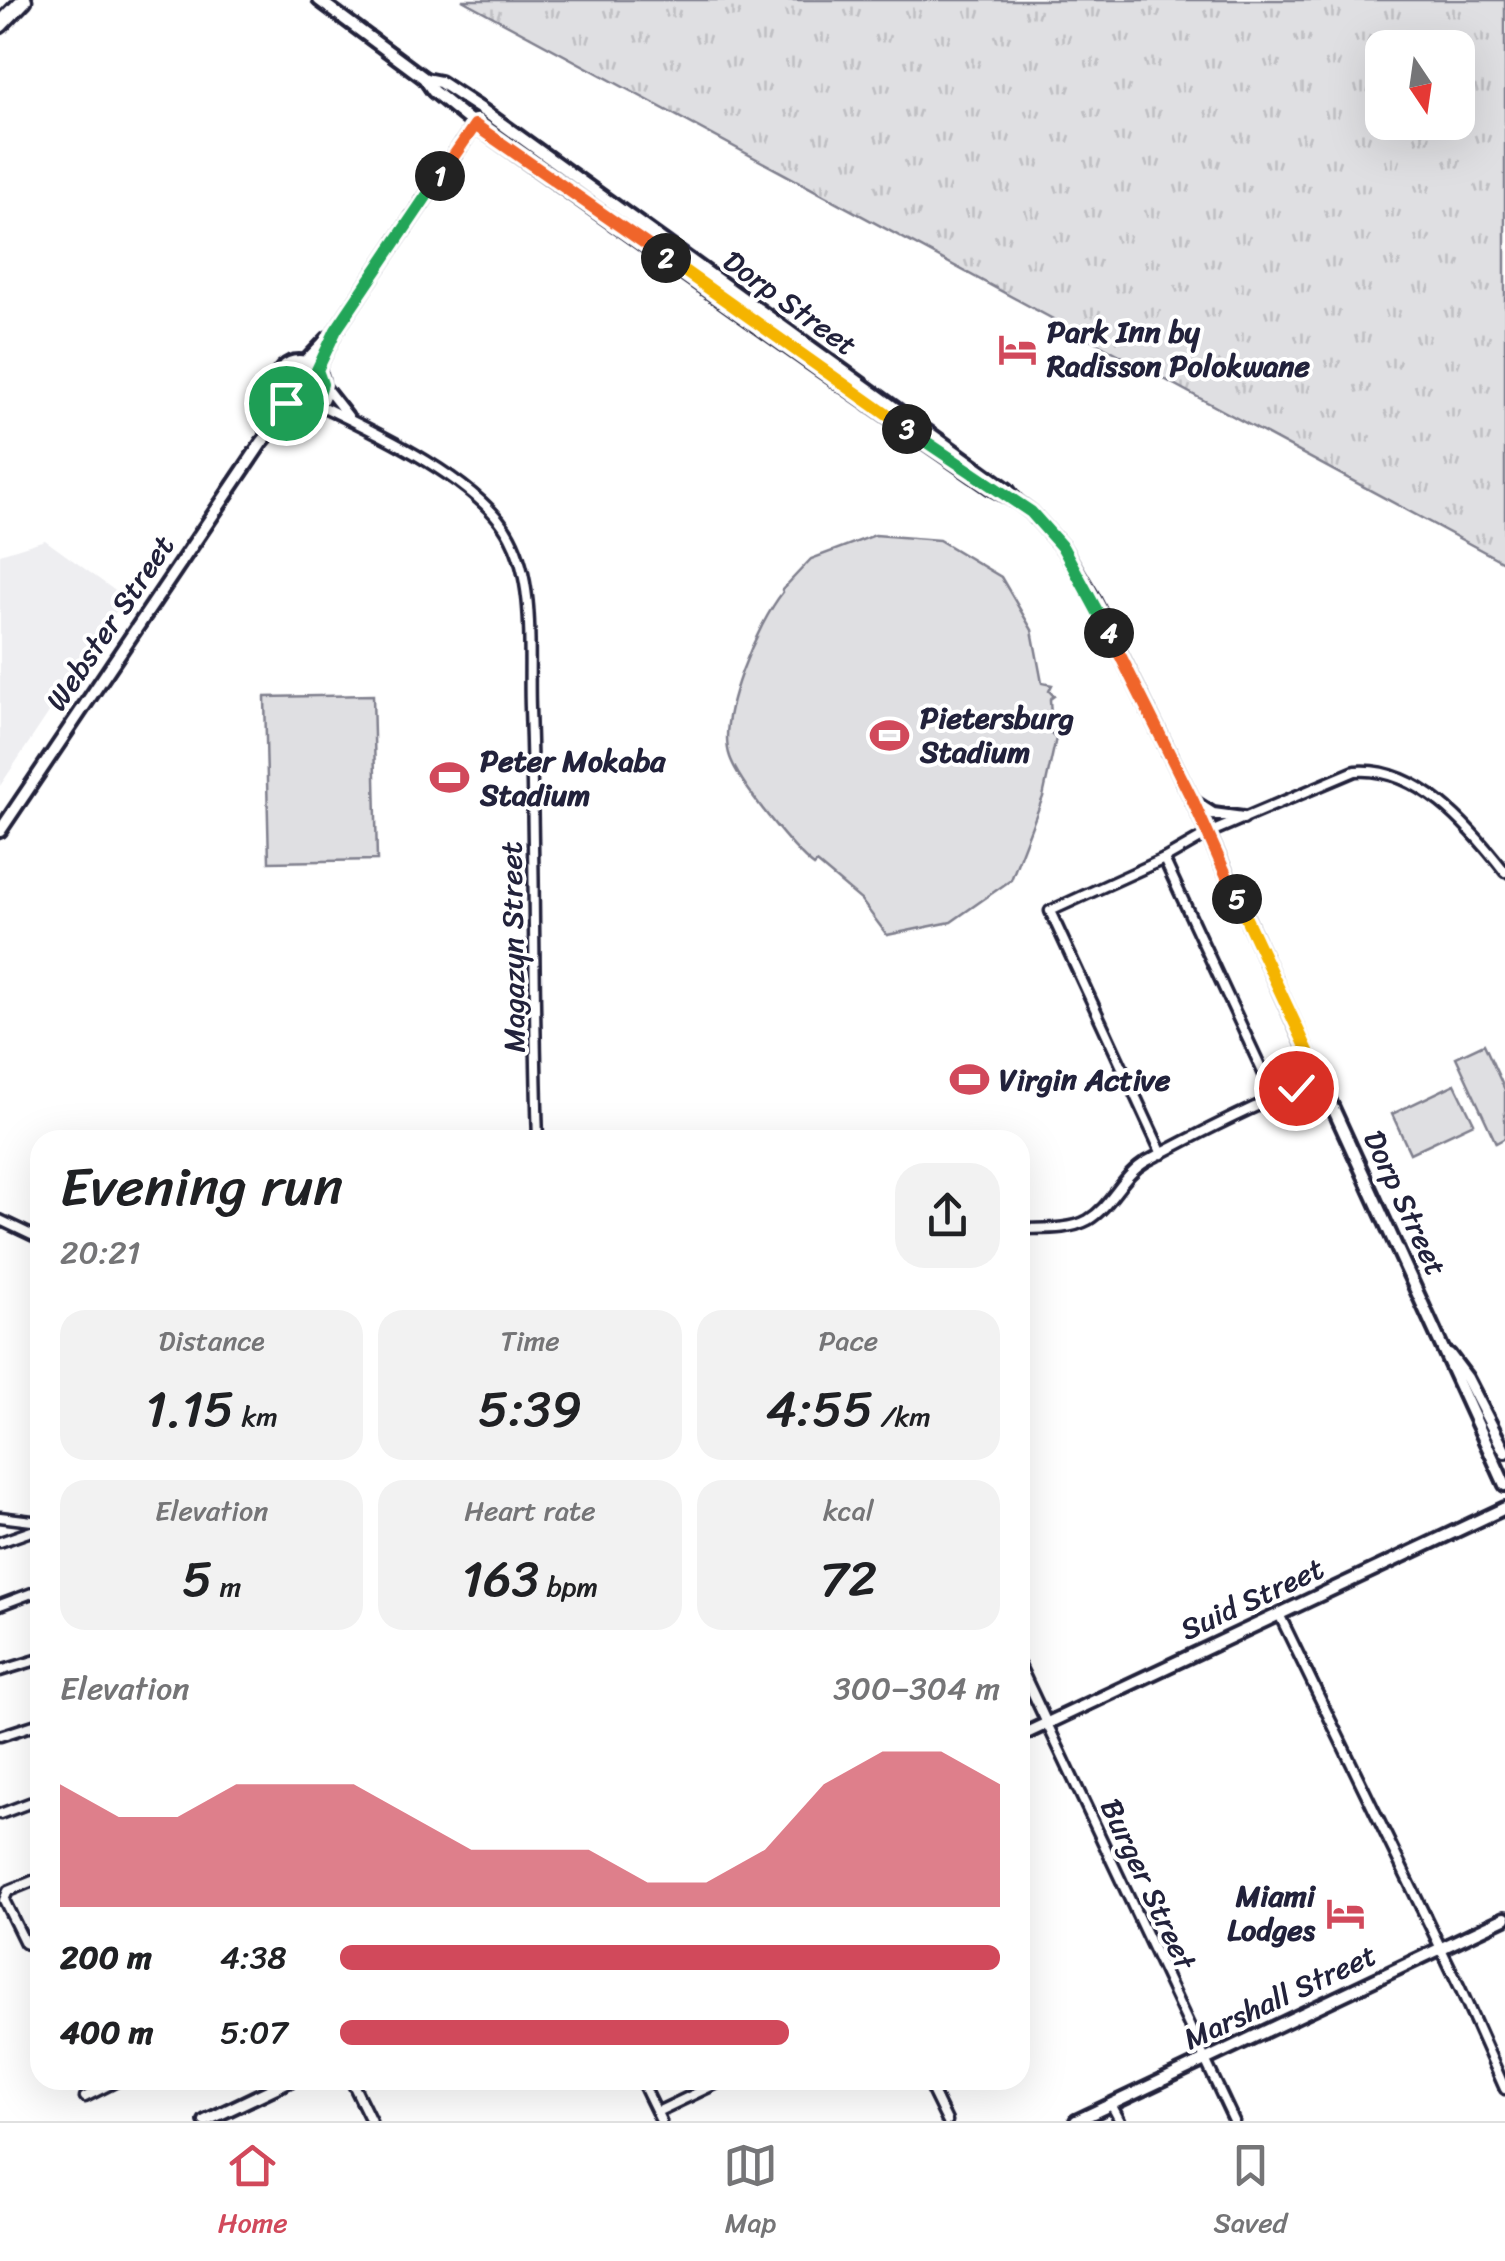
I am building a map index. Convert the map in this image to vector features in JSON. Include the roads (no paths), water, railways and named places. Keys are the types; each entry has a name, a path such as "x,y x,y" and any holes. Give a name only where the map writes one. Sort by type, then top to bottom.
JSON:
{"highway":[{"path":"0,25 24,0"}],"street":[{"path":"319,0 424,78"},
{"name":"Dorp Street","path":"424,78 440,82 484,111 809,362 1031,512 1063,548 1081,576 1193,801 1505,1484"},
{"name":"Dorp Street","path":"424,78 433,91 475,125 657,244"},
{"path":"317,370 336,330 484,111"},
{"path":"305,362 336,330"},
{"path":"291,362 305,362 317,370 322,384 313,402 292,406 281,398 276,385 280,371 291,362"},
{"name":"Magazyn Street","path":"322,384 350,420"},
{"name":"Webster Street","path":"262,442 281,398"},
{"name":"Magazyn Street","path":"313,402 471,490 510,535 521,568 527,612 534,814 538,1130"},
{"name":"Webster Street","path":"0,831 262,442 292,406"},
{"path":"1162,1154 1050,911 1164,859 1207,834 1341,775 1367,770 1402,780 1449,810 1505,872"},
{"path":"1193,801 1212,814 1243,818"},
{"path":"1164,859 1274,1098"},
{"path":"1030,1229 1062,1228 1088,1219 1136,1168 1274,1098 1321,1079"},
{"path":"0,1220 30,1234"},
{"name":"Dorp Street","path":"1442,1345 1467,1378 1505,1452"},
{"name":"Suid Street","path":"1030,1731 1505,1508"},
{"path":"0,1518 30,1523"},
{"path":"0,1542 30,1529"},
{"path":"0,1604 30,1594"},
{"path":"1279,1614 1505,2089"},
{"path":"0,1671 30,1661"},
{"name":"Burger Street","path":"1030,1687 1234,2121"},
{"path":"0,1736 30,1726"},
{"path":"0,1814 30,1804"},
{"path":"30,1882 8,1891 4,1900 30,1945"},
{"name":"Marshall Street","path":"1076,2121 1505,1918"},
{"path":"84,2096 97,2090"},
{"path":"204,2121 269,2090"},
{"path":"357,2090 371,2121"},
{"path":"647,2090 659,2116 706,2090"},
{"path":"933,2090 947,2121"},
{"path":"1110,2104 1120,2121"}],"place":[{"name":"Park Inn by Radisson Polokwane","path":"1017,349"},
{"name":"Pietersburg Stadium","path":"890,735"},
{"name":"Peter Mokaba Stadium","path":"450,778"},
{"name":"Virgin Active","path":"969,1080"},
{"name":"Miami Lodges","path":"1345,1913"}]}
